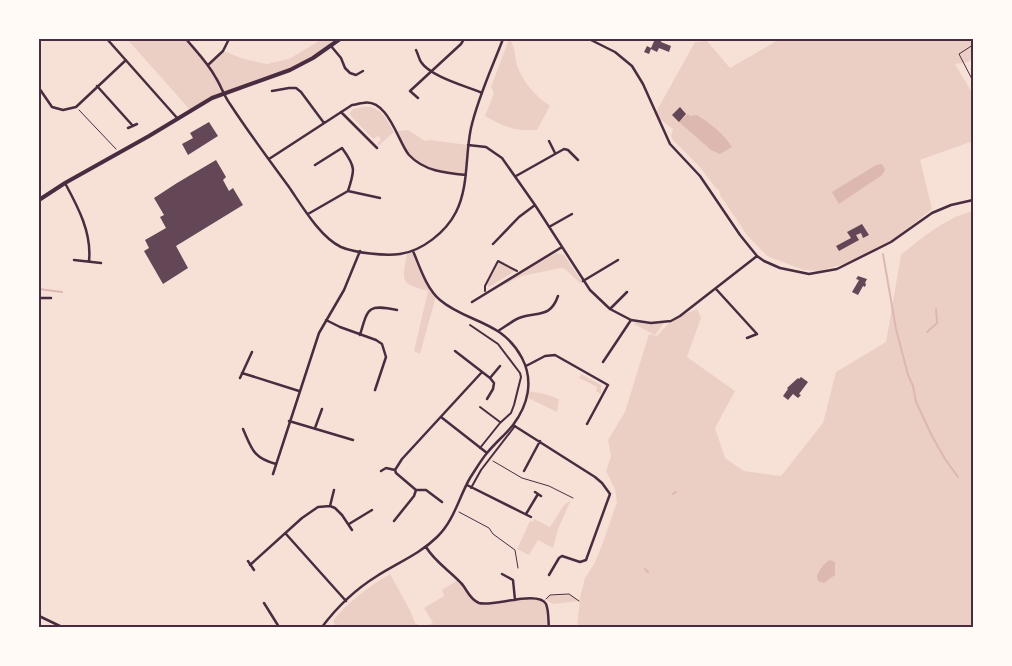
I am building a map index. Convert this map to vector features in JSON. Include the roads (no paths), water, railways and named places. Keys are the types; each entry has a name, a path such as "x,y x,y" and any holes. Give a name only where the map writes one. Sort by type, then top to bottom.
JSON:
{"main road":[{"path":"39,200 212,98 290,70 313,58 340,39"}],"street":[{"path":"107,39 178,119"},
{"path":"186,39 208,65 222,93 324,234 341,246 391,256 413,251 439,234 451,221 463,197 471,127 503,39"},
{"path":"208,65 223,51 229,39"},
{"path":"418,98 410,91 461,44 464,39"},
{"path":"589,39 615,52 632,66 643,84 670,144 700,176 740,235 757,256 780,268 814,274 837,269 891,242 932,213 951,204 973,200"},
{"path":"331,46 350,73 356,75 364,71"},
{"path":"416,50 421,62 432,71 482,93"},
{"path":"39,88 52,107 63,110 76,107 126,60"},
{"path":"97,86 133,126"},
{"path":"272,91 296,88 324,123"},
{"path":"269,159 352,105 363,103 374,104 384,112 409,154 428,169 466,174"},
{"path":"341,112 377,148"},
{"path":"128,128 138,124"},
{"path":"549,141 555,153"},
{"path":"468,145 492,150 502,158 516,176 590,290 610,310 631,320 651,323 671,321 716,289 757,256"},
{"path":"315,165 342,148 354,165 354,172 348,192"},
{"path":"516,176 564,149 568,150 578,160"},
{"path":"65,183 78,207 85,227 89,246 89,261"},
{"path":"308,214 348,192 380,198"},
{"path":"493,244 535,205"},
{"path":"550,227 572,214"},
{"path":"472,302 562,247"},
{"path":"273,474 319,333 344,290 360,251"},
{"path":"413,251 428,285 440,300 498,330 513,345 526,366 530,382 522,409 514,425 481,470 471,488"},
{"path":"74,260 102,262"},
{"path":"583,281 618,260"},
{"path":"485,291 485,286 498,261 517,271"},
{"path":"716,289 757,334 747,338"},
{"path":"610,310 627,292"},
{"path":"498,330 520,318 543,314 555,305 558,296"},
{"path":"39,298 50,298"},
{"path":"360,335 366,314 370,309 377,306 397,310"},
{"path":"741,318 745,316"},
{"path":"326,320 382,344 386,357 375,390"},
{"path":"603,362 631,320"},
{"path":"470,325 498,344 520,373 521,380 511,413 501,422 480,448"},
{"path":"240,378 252,352"},
{"path":"455,352 494,383 487,399"},
{"path":"526,366 545,356 555,355 608,385 587,424"},
{"path":"490,378 500,366"},
{"path":"395,470 402,459 482,372"},
{"path":"242,373 299,391"},
{"path":"480,407 501,422"},
{"path":"315,428 322,410"},
{"path":"441,417 487,453"},
{"path":"289,421 353,440"},
{"path":"514,425 595,477 610,494 586,560 580,562 562,556 549,575"},
{"path":"322,627 346,600 378,575 426,547 440,535 456,510 466,485 487,453 514,425"},
{"path":"243,429 253,452 264,460 276,464"},
{"path":"524,471 540,441"},
{"path":"382,471 386,468 395,470 416,490 426,490 442,502"},
{"path":"466,485 530,517"},
{"path":"330,506 334,490"},
{"path":"394,521 414,496 416,490"},
{"path":"526,514 538,494"},
{"path":"250,565 312,510 318,507 330,506 342,515 352,530"},
{"path":"349,524 372,510"},
{"path":"286,534 346,600"},
{"path":"426,547 439,564 462,584 474,600 479,603 493,604 536,599 544,602 546,606 549,627"},
{"path":"248,561 254,570"},
{"path":"502,574 513,580 515,600"},
{"path":"264,603 279,627"},
{"path":"39,616 62,627"}],"waterway":[{"path":"883,254 896,329 916,402 932,436 958,477"},
{"path":"39,289 62,292"},
{"path":"927,332 937,323 936,309"},
{"path":"645,569 648,572"}]}
